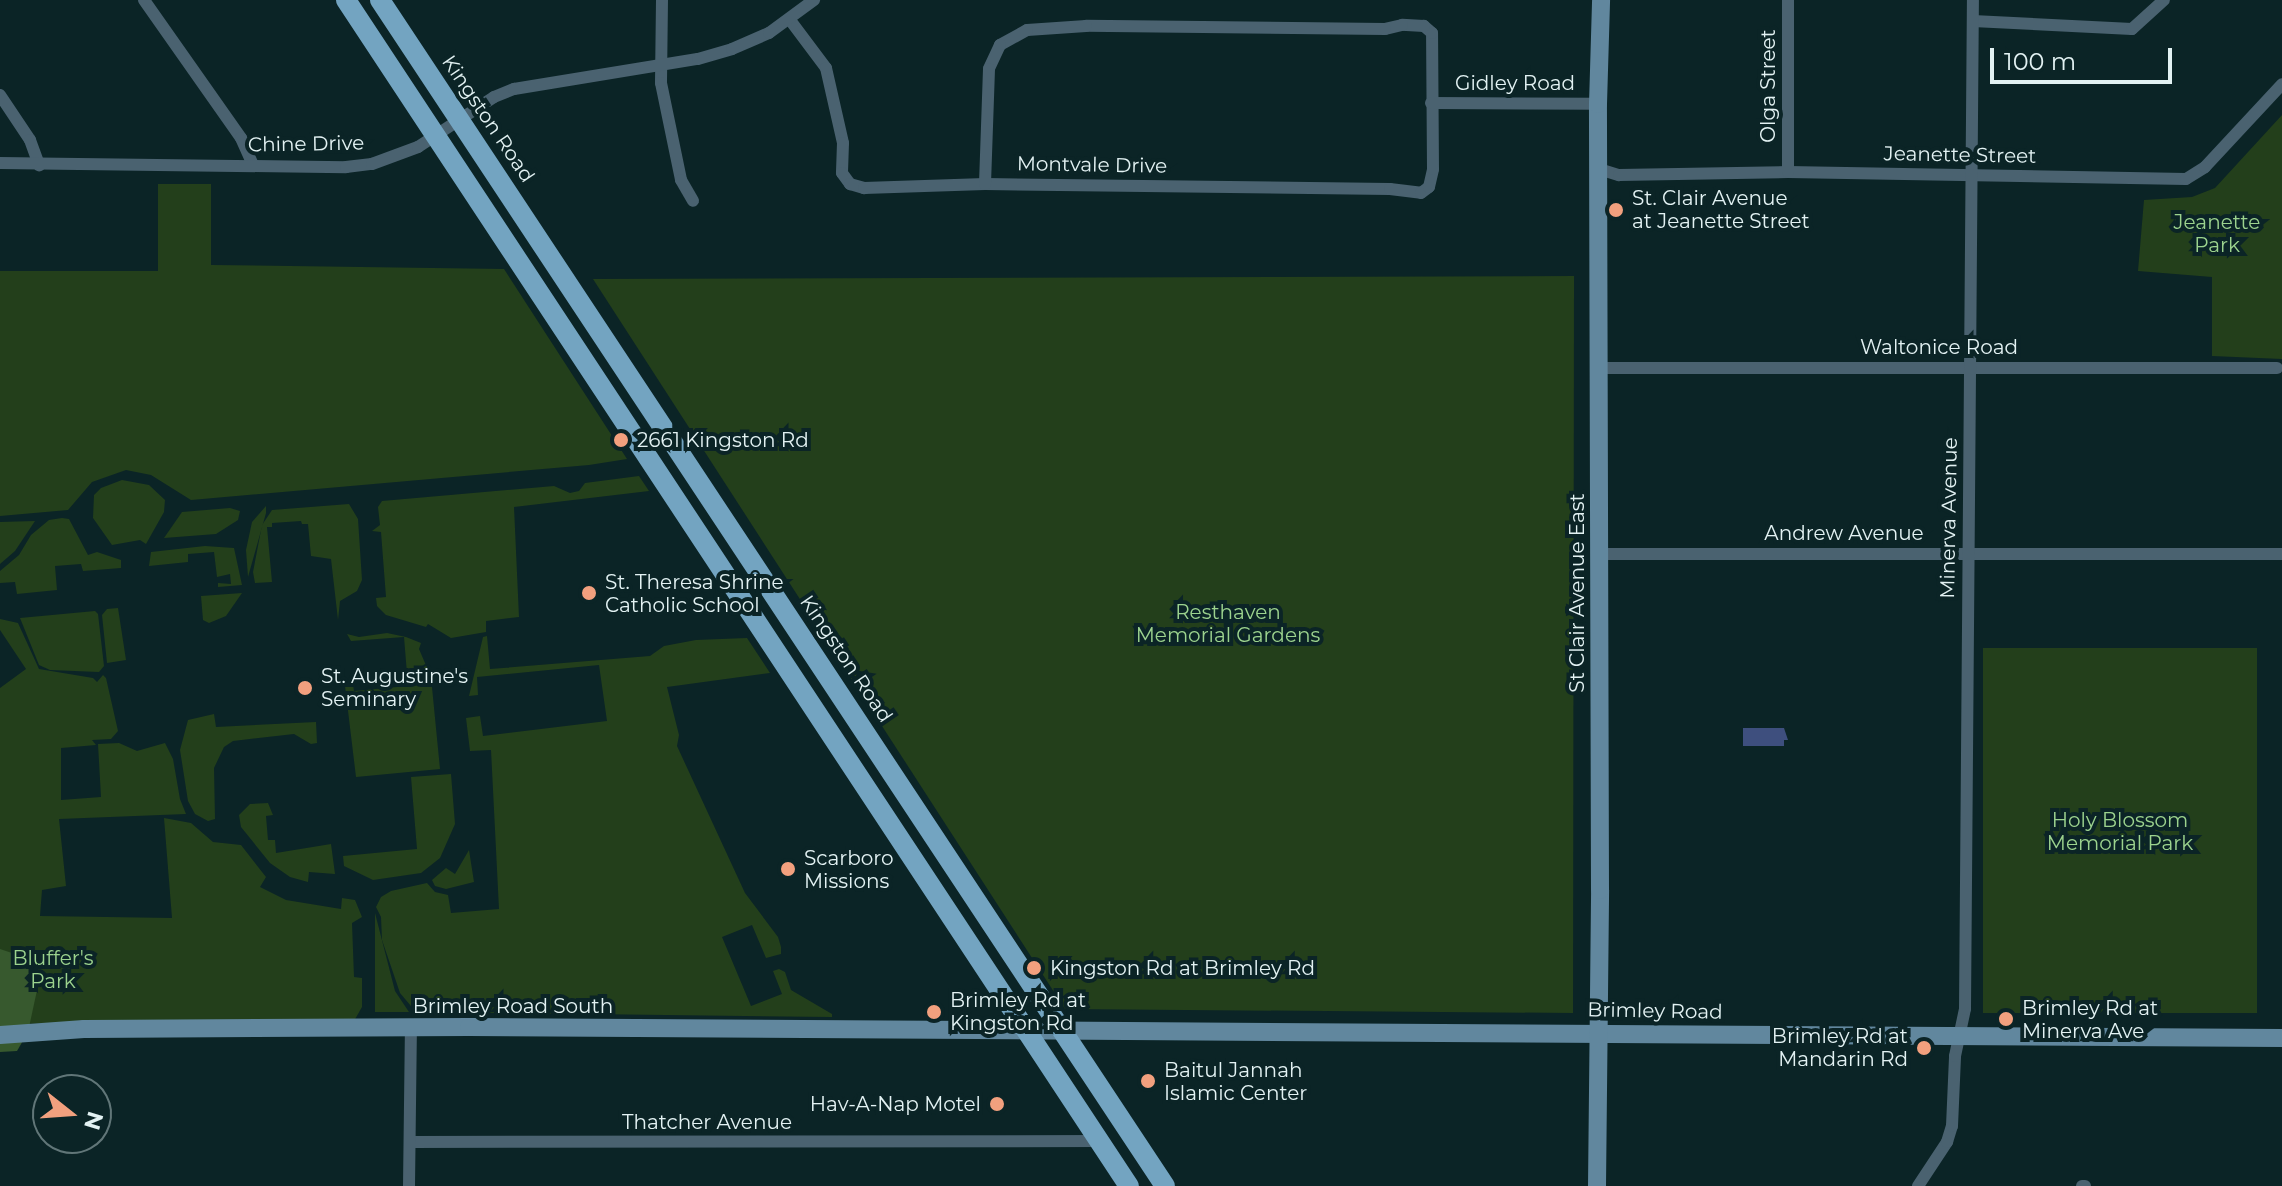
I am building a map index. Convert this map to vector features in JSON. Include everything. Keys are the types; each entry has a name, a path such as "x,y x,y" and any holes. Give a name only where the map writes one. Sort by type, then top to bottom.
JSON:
{"main road":[{"path":"346,0 1129,1186"},
{"name":"Kingston Road","path":"380,0 1165,1186"},
{"name":"St Clair Avenue East","path":"1597,1186 1598,104 1601,0"},
{"name":"Brimley Road South","path":"0,1035 84,1029 1027,1029"},
{"name":"Brimley Road","path":"1027,1029 2282,1038"}],"street":[{"path":"144,0 241,138 253,165"},
{"path":"662,0 661,83 681,180 693,201"},
{"name":"Chine Drive","path":"0,163 361,166 400,156 494,97 514,89 662,65 732,49 790,20 814,0"},
{"name":"Olga Street","path":"1788,0 1788,172"},
{"name":"Minerva Avenue","path":"1918,1186 1947,1142 1952,1126 1955,1056 1965,1009 1973,0"},
{"path":"1973,21 2132,29 2164,0"},
{"name":"Montvale Drive","path":"790,20 826,68 843,143 841,165 845,180 864,188 985,184 1390,189 1421,193 1429,187 1432,176 1431,103"},
{"path":"985,184 986,91 993,56 1014,35 1041,27 1424,26 1432,33 1434,43 1431,103"},
{"name":"Jeanette Street","path":"1599,169 1619,175 1788,172 2186,179 2205,167 2282,84"},
{"path":"0,95 30,140 39,165"},
{"name":"Gidley Road","path":"1431,103 1598,104"},
{"name":"Waltonice Road","path":"1600,368 2277,368"},
{"name":"Andrew Avenue","path":"1599,554 2282,554"},
{"path":"409,1186 411,1029"},
{"name":"Thatcher Avenue","path":"410,1142 1100,1141"}],"green space":[{"name":"Jeanette Park","path":"2282,115 2282,359 2212,356 2212,277 2138,271 2144,200 2192,197 2215,188"},
{"path":"158,184 211,184 211,265 504,269 627,459 589,465 191,500 151,475 126,470 92,482 68,510 0,516 0,271 158,271"},
{"name":"Resthaven Memorial Gardens","path":"1574,276 1573,1013 1065,1009 593,279"},
{"path":"639,476 649,491 514,507 519,617 486,621 486,632 451,638 428,624 426,627 386,615 377,606 376,598 386,597 381,532 372,531 380,525 378,507 382,501 554,486 570,493 579,491 585,483"},
{"path":"122,480 149,485 165,500 164,512 146,544 140,540 112,545 93,518 94,495 101,488"},
{"path":"349,504 358,519 362,580 357,591 340,601 338,620 331,559 311,556 308,524 301,521 272,523 272,527 267,527 272,582 255,583 253,572 262,525 272,510"},
{"path":"266,506 248,577 246,550 252,522"},
{"path":"230,508 240,511 238,520 216,534 164,538 182,512"},
{"path":"69,519 88,555 97,552 121,560 121,568 83,571 81,564 55,566 57,590 17,594 15,582 0,583 0,571 19,555 31,535 49,520"},
{"path":"35,521 15,551 0,564 0,522"},
{"path":"205,546 234,548 242,585 218,587 218,583 231,584 230,574 217,577 214,552 188,554 188,562 149,566 151,552"},
{"path":"242,593 226,616 209,623 203,620 201,596"},
{"path":"118,608 126,660 107,663 102,615 107,609"},
{"path":"95,611 98,614 104,666 99,672 50,670 39,665 20,618"},
{"name":"Bluffer's Park","path":"0,619 18,623 39,669 93,678 97,682 103,675 106,678 118,731 111,739 92,740 96,745 61,748 61,800 101,797 98,744 119,743 137,751 165,743 173,759 186,814 59,819 66,886 42,890 40,916 172,918 164,818 191,823 213,842 241,845 266,877 260,887 286,900 341,909 342,898 355,900 362,917 352,923 354,977 362,978 362,1007 354,1021 0,1024 0,688 26,669 0,630"},
{"path":"387,633 406,637 421,643 419,649 431,677 440,769 356,777 345,686 353,685 354,691 408,686 404,637 351,641 347,634 359,637"},
{"path":"487,636 490,669 650,656 664,646 696,640 747,638 770,673 667,687 679,735 677,746 745,893 778,937 781,947 781,954 766,958 752,925 722,937 751,1006 782,994 773,971 779,969 785,972 791,990 832,1014 832,1017 416,1012 400,993 382,940 381,917 376,907 381,897 391,891 427,883 435,892 448,895 451,913 499,909 491,750 470,751 466,718 480,716 483,736 607,721 599,665 477,677 478,695 469,696 483,637"},
{"name":"Holy Blossom Memorial Park","path":"1983,648 2257,648 2257,1013 1983,1013"},
{"path":"214,714 216,727 316,722 317,743 311,744 294,734 233,741 224,747 214,768 215,819 208,821 195,814 188,801 180,750 188,720"},
{"path":"451,774 455,824 440,858 421,873 373,880 344,866 343,856 417,849 411,777"},
{"path":"268,803 273,815 266,816 268,840 275,840 276,853 331,844 335,874 309,872 308,882 290,877 270,863 241,827 239,815 250,804"},
{"path":"469,850 474,882 446,889 435,886 432,880 446,868 455,874"},
{"path":"375,913 395,991 409,1012 375,1012"},
{"path":"0,949 36,961 39,981 28,1032 17,1051 0,1052"}],"water":[{"path":"1743,728 1784,728 1788,740 1784,740 1784,746 1743,746"}],"place":[{"name":"St. Clair Avenue at Jeanette Street","path":"1616,210"},
{"name":"2661 Kingston Rd","path":"621,440"},
{"name":"St. Theresa Shrine Catholic School","path":"589,593"},
{"name":"St. Augustine's Seminary","path":"305,688"},
{"name":"Scarboro Missions","path":"788,869"},
{"name":"Kingston Rd at Brimley Rd","path":"1034,968"},
{"name":"Brimley Rd at Kingston Rd","path":"934,1012"},
{"name":"Brimley Rd at Minerva Ave","path":"2006,1019"},
{"name":"Brimley Rd at Mandarin Rd","path":"1924,1048"},
{"name":"Baitul Jannah Islamic Center","path":"1148,1081"},
{"name":"Hav-A-Nap Motel","path":"997,1104"}]}
